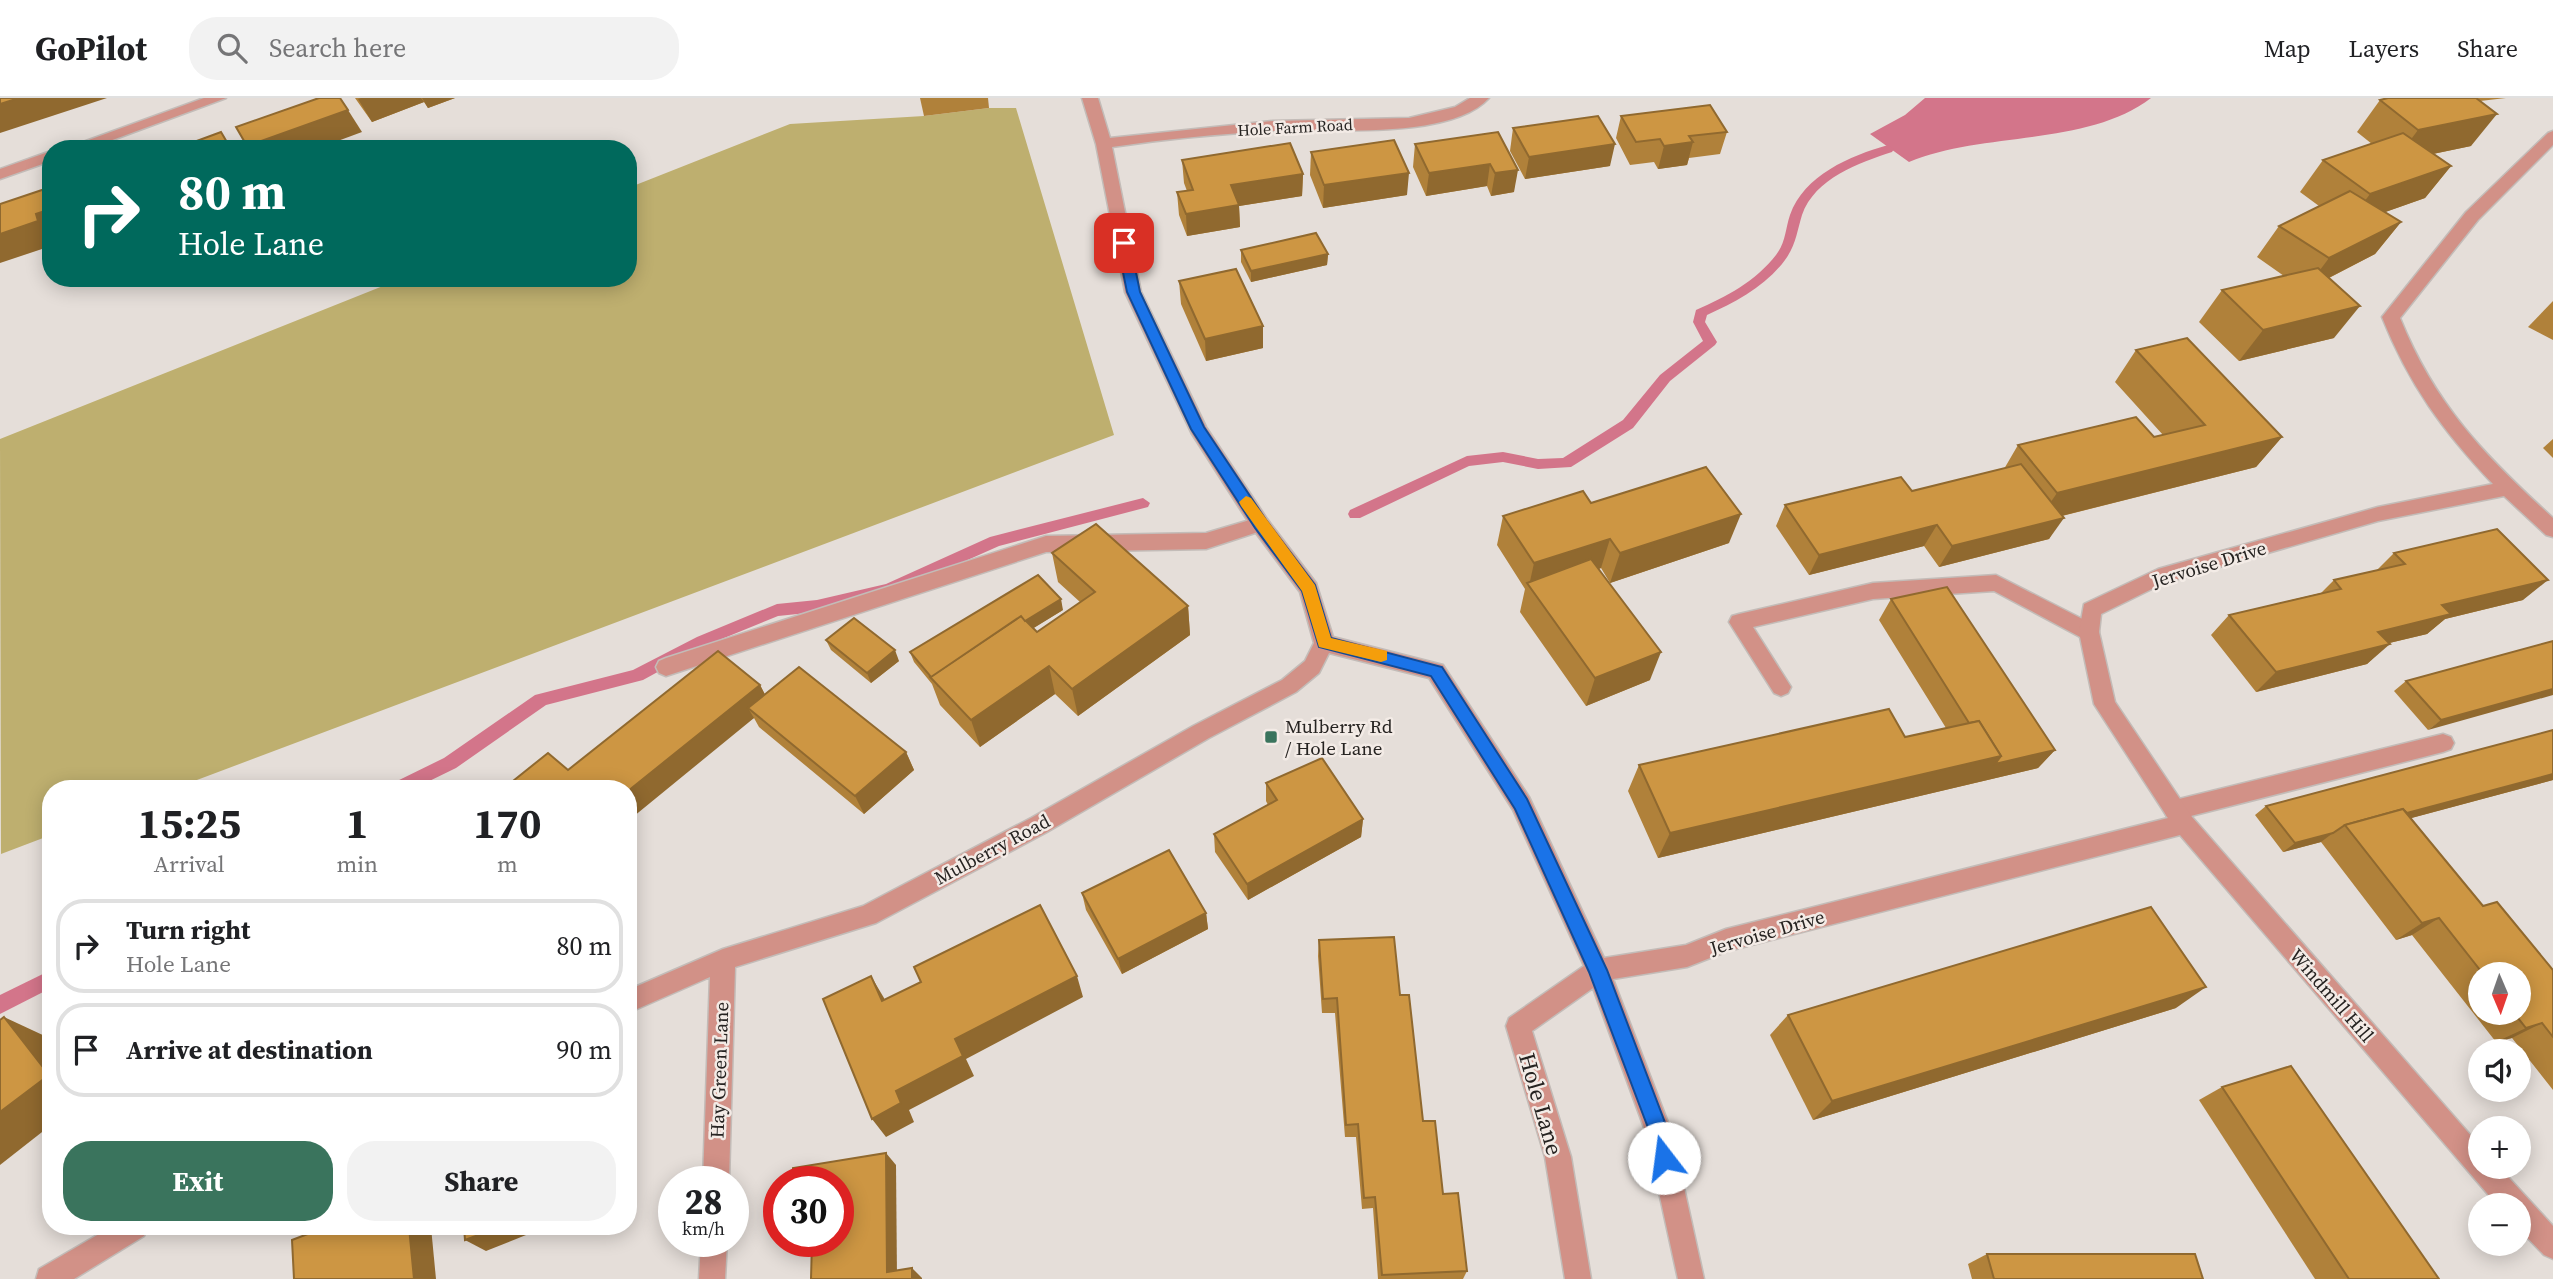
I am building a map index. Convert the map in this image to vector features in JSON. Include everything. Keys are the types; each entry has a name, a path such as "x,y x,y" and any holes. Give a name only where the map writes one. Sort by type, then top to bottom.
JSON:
{"street":[{"path":"98,140 218,98"},
{"path":"1090,98 1104,144 1133,292 1198,429 1261,524 1309,589 1324,642 1436,671 1521,804 1598,970 1659,1133 1691,1279"},
{"name":"Hole Farm Road","path":"1104,144 1274,126 1390,123 1447,116 1466,109 1481,98"},
{"path":"2553,136 2472,216 2391,317 2406,355 2453,430 2508,488 2553,530"},
{"path":"0,174 42,159"},
{"name":"Jervoise Drive","path":"2089,632 2091,610 2158,577 2378,514 2508,488"},
{"path":"666,667 1046,544 1206,541 1261,524"},
{"path":"1781,687 1739,622 1873,591 1996,583 2089,632 2105,704 2180,817"},
{"name":"Mulberry Road","path":"637,998 723,960 868,915 1027,832 1200,732 1289,687 1312,667 1324,642"},
{"name":"Jervoise Drive","path":"1598,970 1687,956 1726,940 2443,743"},
{"name":"Windmill Hill","path":"2180,817 2468,1153"},
{"name":"Hay Green Lane","path":"716,1166 723,960"},
{"name":"Hole Lane","path":"1578,1279 1558,1157 1518,1026 1598,970"},
{"name":"Windmill Hill","path":"2491,1179 2504,1193"},
{"name":"Windmill Hill","path":"2531,1223 2553,1247"},
{"path":"49,1279 122,1235"},
{"path":"712,1279 713,1257"}],"shaded area":[{"path":"1925,98 2151,98 2125,114 2066,132 1969,146 1938,152 1909,162 1870,134 1905,115"},
{"path":"989,108 1016,108 1114,435 197,780 42,780 42,838 1,854 0,439 380,287 637,287 637,184 790,124 924,116"}],"building":[{"path":"0,98 19,98 0,104"},
{"path":"319,98 340,98 348,110 264,140 244,140 236,127"},
{"path":"2476,98 2497,114 2418,130 2380,100"},
{"path":"1710,105 1727,132 1689,136 1693,142 1664,146 1660,139 1636,142 1621,116"},
{"path":"1598,116 1615,144 1529,157 1513,128"},
{"path":"221,132 226,140 199,140"},
{"path":"1498,132 1518,170 1495,173 1490,164 1429,173 1415,144"},
{"path":"2403,133 2451,166 2370,194 2323,160"},
{"path":"1394,140 1409,173 1324,185 1311,152"},
{"path":"1290,143 1303,174 1231,185 1239,205 1186,214 1177,192 1193,190 1182,160"},
{"path":"42,190 42,212 36,214 38,221 0,234 0,204"},
{"path":"2350,191 2401,222 2329,258 2279,226"},
{"path":"1316,233 1328,254 1251,271 1241,250"},
{"path":"2318,268 2360,306 2263,330 2222,290"},
{"path":"1236,269 1263,326 1205,339 1179,281"},
{"path":"2187,338 2282,437 2057,493 2018,445 2136,417 2154,437 2205,425 2136,350"},
{"path":"2021,464 2064,518 1952,546 1937,525 1819,555 1785,505 1901,477 1912,491"},
{"path":"1706,467 1741,514 1620,553 1610,539 1534,563 1503,516 1583,491 1591,503"},
{"path":"1096,524 1188,606 1072,689 1049,666 971,720 930,677 1021,616 1037,632 1095,592 1052,553"},
{"path":"2497,529 2548,580 2442,605 2451,614 2378,632 2390,644 2276,672 2229,615 2341,589 2334,580 2405,564 2394,553"},
{"path":"1591,559 1661,652 1595,678 1527,583"},
{"path":"1038,575 1061,599 1025,621 1021,616 931,677 910,652"},
{"path":"1947,587 2055,750 1995,764 2001,756 1979,721 1969,723 1891,599"},
{"path":"854,618 895,650 867,673 826,640"},
{"path":"2553,641 2553,689 2441,720 2406,681"},
{"path":"718,651 760,685 637,784 637,780 514,780 548,753 568,770"},
{"path":"799,667 906,752 855,796 748,708"},
{"path":"1889,709 1905,737 1979,721 2001,756 1670,833 1639,765"},
{"path":"2553,730 2553,774 2407,813 2403,809 2345,825 2333,833 2295,843 2266,806"},
{"path":"1322,758 1363,819 1247,884 1214,834 1277,800 1266,783"},
{"path":"2403,809 2483,906 2497,902 2553,970 2553,1037 2542,1023 2526,1028 2524,1026 2531,1025 2531,962 2474,962 2439,918 2422,923 2345,825"},
{"path":"1169,850 1206,913 1118,959 1082,893"},
{"path":"1040,905 1077,976 955,1039 963,1056 896,1091 901,1103 872,1119 823,999 871,976 882,1001 921,982 914,967"},
{"path":"2151,907 2206,987 1832,1101 1788,1015"},
{"path":"1394,937 1400,995 1409,995 1423,1121 1435,1121 1443,1194 1458,1193 1467,1271 1382,1275 1375,1197 1364,1198 1358,1124 1346,1125 1337,998 1323,999 1319,940"},
{"path":"4,1017 42,1066 42,1080 0,1112 0,1020"},
{"path":"2291,1066 2439,1279 2349,1279 2222,1087"},
{"path":"886,1153 887,1272 912,1268 912,1279 811,1279 812,1257 854,1257 854,1166 805,1166"},
{"path":"305,1235 410,1235 414,1279 294,1279 292,1240"},
{"path":"465,1235 478,1235 465,1240"},
{"path":"1987,1254 2195,1254 2203,1279 1994,1279"}],"waterway":[{"path":"1355,514 1467,461 1503,457 1538,464 1566,463 1628,424 1665,378 1710,342 1699,322 1701,313 1751,286 1782,256 1791,240 1797,213 1813,189 1848,164 1888,149"},
{"path":"415,780 450,763 541,700 637,675 702,641 777,610 817,606 889,589 995,541 1143,503"},
{"path":"0,1005 42,983"}],"slow traffic":[{"path":"1246,502 1309,589 1324,642 1381,655"}],"place":[{"name":"Mulberry Rd / Hole Lane","path":"1271,737"}],"route":[{"path":"1124,243 1133,292 1198,429 1261,524 1309,589 1324,642 1391,657 1436,671 1521,804 1569,914 1598,970 1659,1133 1664,1158"}]}
